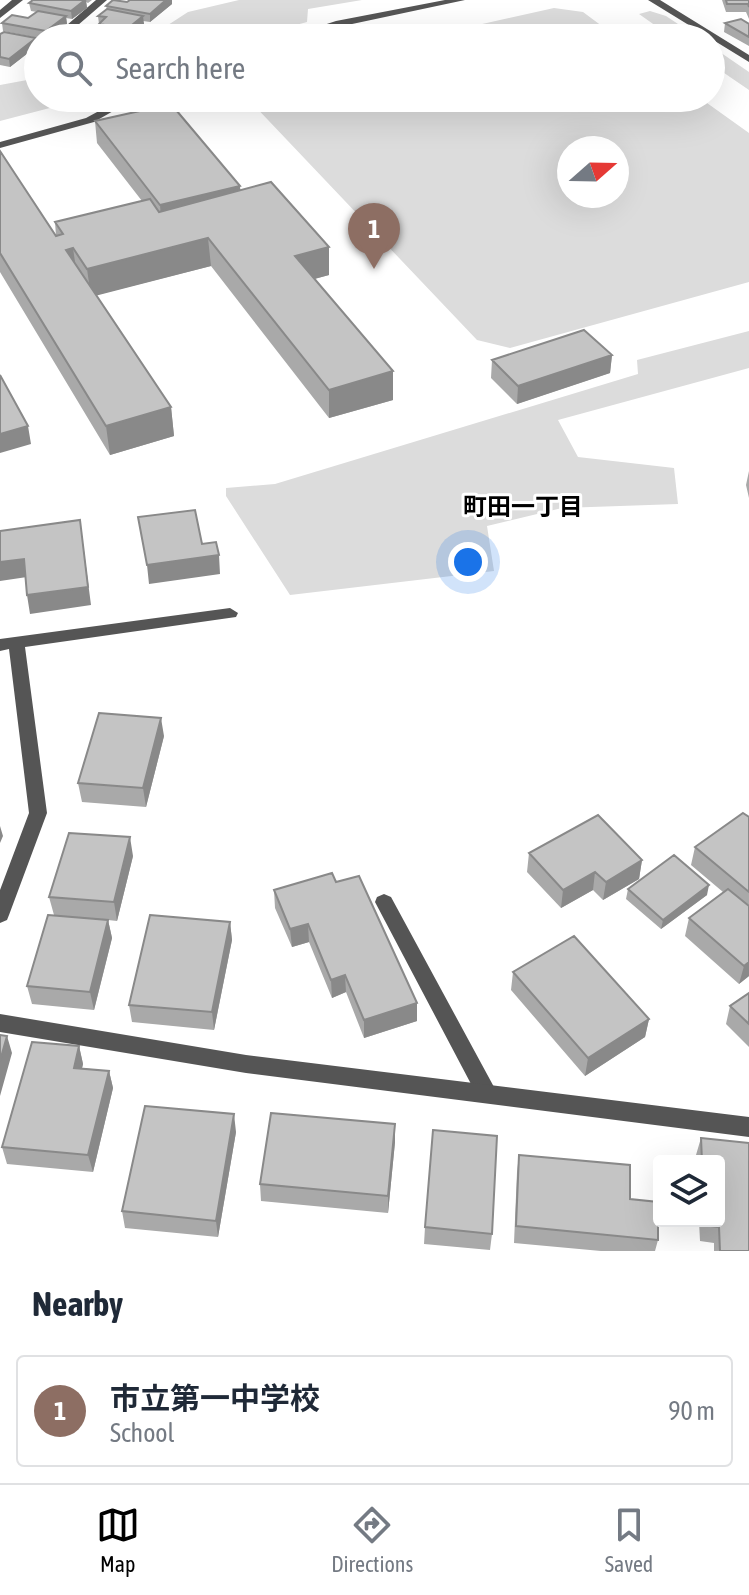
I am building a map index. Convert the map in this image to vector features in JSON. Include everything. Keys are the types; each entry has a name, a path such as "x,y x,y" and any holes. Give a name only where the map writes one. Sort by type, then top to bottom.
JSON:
{"street":[{"path":"0,15 18,0"},
{"path":"74,24 102,0"},
{"path":"336,24 460,0"},
{"path":"656,0 694,24"},
{"path":"725,44 749,59"},
{"path":"3,145 90,120 105,112"},
{"path":"0,915 38,813 8,644 230,613"},
{"path":"384,902 487,1094"},
{"path":"0,1023 246,1064 749,1127"}],"shaded area":[{"path":"239,0 362,0 308,9 307,22 300,24 170,24 188,12"},
{"path":"554,8 583,12 599,24 483,24"},
{"path":"650,11 678,24 653,24 639,14"},
{"path":"725,56 749,72 749,90 725,74"},
{"path":"24,81 24,112 34,112 0,121 0,85"},
{"path":"260,112 720,112 749,133 749,282 510,348 477,340"},
{"path":"749,331 749,368 558,420 578,457 674,468 678,504 562,508 487,526 494,571 290,595 226,496 226,488 275,484 638,374 637,360"}],"building":[{"path":"33,0 85,0 71,11 29,3"},
{"path":"113,0 166,0 150,14 106,6"},
{"path":"726,0 749,0 749,7 748,4 727,4"},
{"path":"107,9 143,16 133,24 99,24 106,17 98,16"},
{"path":"38,11 66,16 55,24 24,24 24,27 2,23 12,15 28,18"},
{"path":"741,19 749,24 749,37 725,23"},
{"path":"0,34 24,36 24,47 9,59 0,57"},
{"path":"135,112 178,112 240,186 160,205 95,121"},
{"path":"0,151 56,236 63,234 55,222 150,199 159,212 271,182 329,247 295,256 393,371 329,390 208,238 87,269 73,248 66,250 171,407 106,426 0,253"},
{"path":"584,330 612,355 518,386 492,360"},
{"path":"0,375 28,426 0,434"},
{"path":"195,510 202,544 216,542 219,555 147,565 138,517"},
{"path":"80,520 88,587 27,595 24,559 0,562 0,531"},
{"path":"99,713 161,718 143,788 78,783"},
{"path":"743,813 749,817 749,892 695,847"},
{"path":"598,815 642,860 606,882 595,872 563,890 529,853"},
{"path":"69,833 130,837 114,902 49,897"},
{"path":"674,855 709,885 663,920 628,889"},
{"path":"332,873 336,882 359,876 417,1003 364,1020 345,975 331,980 308,924 290,929 274,890"},
{"path":"728,889 749,906 749,962 744,966 689,918"},
{"path":"48,915 108,920 90,992 27,986"},
{"path":"150,915 230,922 212,1012 129,1005"},
{"path":"574,936 649,1019 588,1058 513,972"},
{"path":"749,993 749,1024 730,1006"},
{"path":"0,1035 7,1036 0,1061"},
{"path":"32,1042 79,1046 74,1068 109,1071 88,1155 2,1147"},
{"path":"145,1106 234,1114 216,1221 122,1211"},
{"path":"271,1113 395,1124 388,1196 260,1184"},
{"path":"433,1130 497,1136 492,1234 425,1227"},
{"path":"701,1138 749,1143 749,1251 720,1251 719,1227 725,1227 725,1155 702,1155"},
{"path":"519,1155 630,1165 630,1199 653,1201 653,1227 658,1227 658,1240 516,1226"}],"place":[{"name":"市立第一中学校","path":"374,269"}],"district":[{"name":"町田一丁目","path":"523,506"}]}
